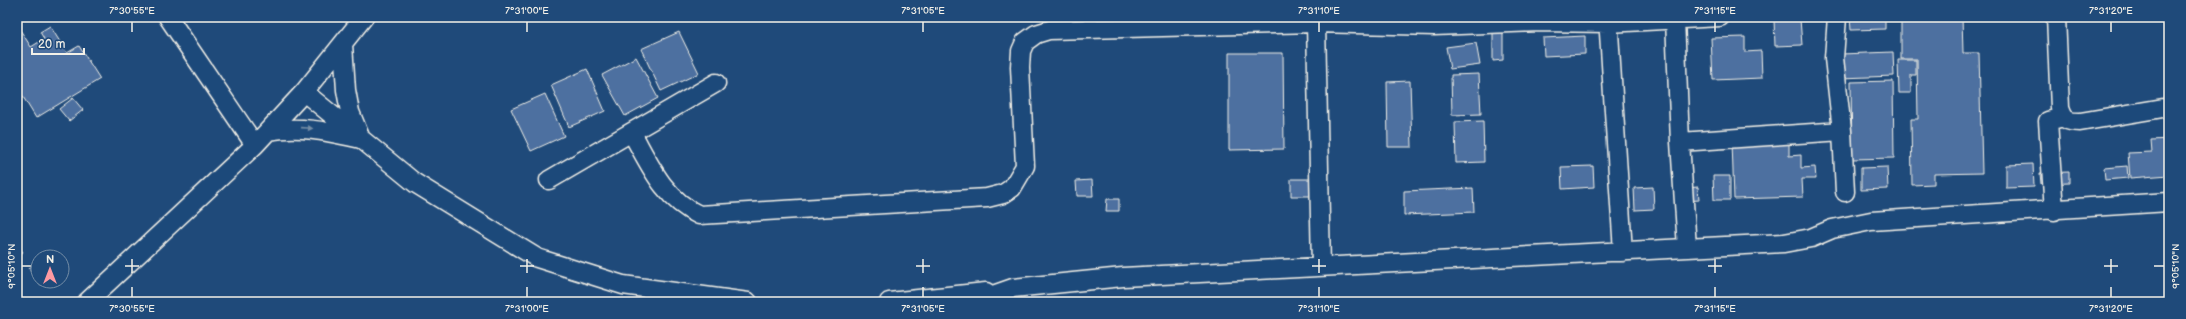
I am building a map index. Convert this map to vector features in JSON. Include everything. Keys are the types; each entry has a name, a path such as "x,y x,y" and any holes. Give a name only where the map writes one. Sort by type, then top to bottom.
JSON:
{"street":[{"path":"168,17 255,145"},
{"path":"87,302 255,145 304,92 364,17"},
{"path":"632,133 661,185 687,210 699,215 987,198 1003,194 1012,188 1025,166 1020,67 1021,50 1025,42 1036,34 1049,30 1225,21 1434,26 1720,17"},
{"path":"1837,17 1834,58 1842,131 1845,192"},
{"path":"2056,17 2060,108 2063,117 2068,122 2080,122 2169,107"},
{"path":"1675,19 1680,142 1687,248"},
{"path":"1608,20 1623,252"},
{"path":"1316,23 1321,267"},
{"path":"343,44 346,90 350,112 361,139"},
{"path":"549,180 716,83"},
{"path":"304,92 415,183 537,258 623,285 748,302"},
{"path":"2054,210 2048,121 2063,117"},
{"path":"268,131 287,128 311,128 361,139"},
{"path":"1680,142 1842,131"},
{"path":"890,302 979,294 1013,288 1123,277 1784,243 1811,238 1832,229 1878,220 2169,202"},
{"path":"973,302 1013,288"}],"building":[{"path":"1850,17 1885,17 1885,29 1851,30"},
{"path":"1901,17 1962,17 1963,53 1979,53 1982,173 1934,174 1934,184 1912,185 1911,119 1918,119 1917,59 1901,59"},
{"path":"1800,19 1802,45 1775,46 1774,20"},
{"path":"17,25 31,47 44,39 40,32 50,26 67,53 79,46 100,79 36,118 17,87"},
{"path":"679,32 699,73 661,91 641,49"},
{"path":"1493,32 1503,32 1503,60 1493,61"},
{"path":"1585,36 1585,54 1544,56 1543,38"},
{"path":"1745,37 1745,52 1761,51 1762,78 1713,80 1711,38"},
{"path":"1476,43 1480,65 1450,69 1446,47"},
{"path":"1893,52 1894,76 1841,78 1841,54"},
{"path":"1229,53 1283,53 1284,149 1229,150"},
{"path":"636,57 658,98 625,116 602,75"},
{"path":"1898,60 1916,60 1916,75 1911,75 1911,93 1899,93"},
{"path":"587,69 605,111 569,127 551,85"},
{"path":"1479,74 1481,114 1452,115 1451,75"},
{"path":"1410,81 1412,147 1388,147 1387,82"},
{"path":"1893,81 1894,158 1852,159 1851,82"},
{"path":"545,94 564,136 531,151 511,109"},
{"path":"73,98 83,110 69,121 59,109"},
{"path":"1483,121 1484,162 1456,163 1455,122"},
{"path":"2169,139 2169,175 2130,178 2128,153 2152,152 2151,140"},
{"path":"1789,140 1789,156 1801,155 1801,168 1815,167 1816,179 1802,179 1803,197 1734,199 1732,142"},
{"path":"2033,164 2034,187 2006,188 2006,165"},
{"path":"1593,166 1594,187 1562,189 1561,167"},
{"path":"2127,166 2128,178 2105,180 2104,168"},
{"path":"1887,167 1888,189 1861,190 1861,168"},
{"path":"2069,172 2069,183 2041,184 2040,173"},
{"path":"1713,176 1730,176 1730,200 1714,200"},
{"path":"1291,179 1312,179 1312,196 1291,196"},
{"path":"1092,180 1093,196 1077,196 1076,181"},
{"path":"1653,187 1654,209 1635,210 1634,188"},
{"path":"1698,187 1699,200 1686,201 1686,188"},
{"path":"1473,188 1474,212 1404,215 1404,191"},
{"path":"1107,199 1119,199 1119,211 1106,211"},
{"path":"17,245 23,252 17,257"}]}
